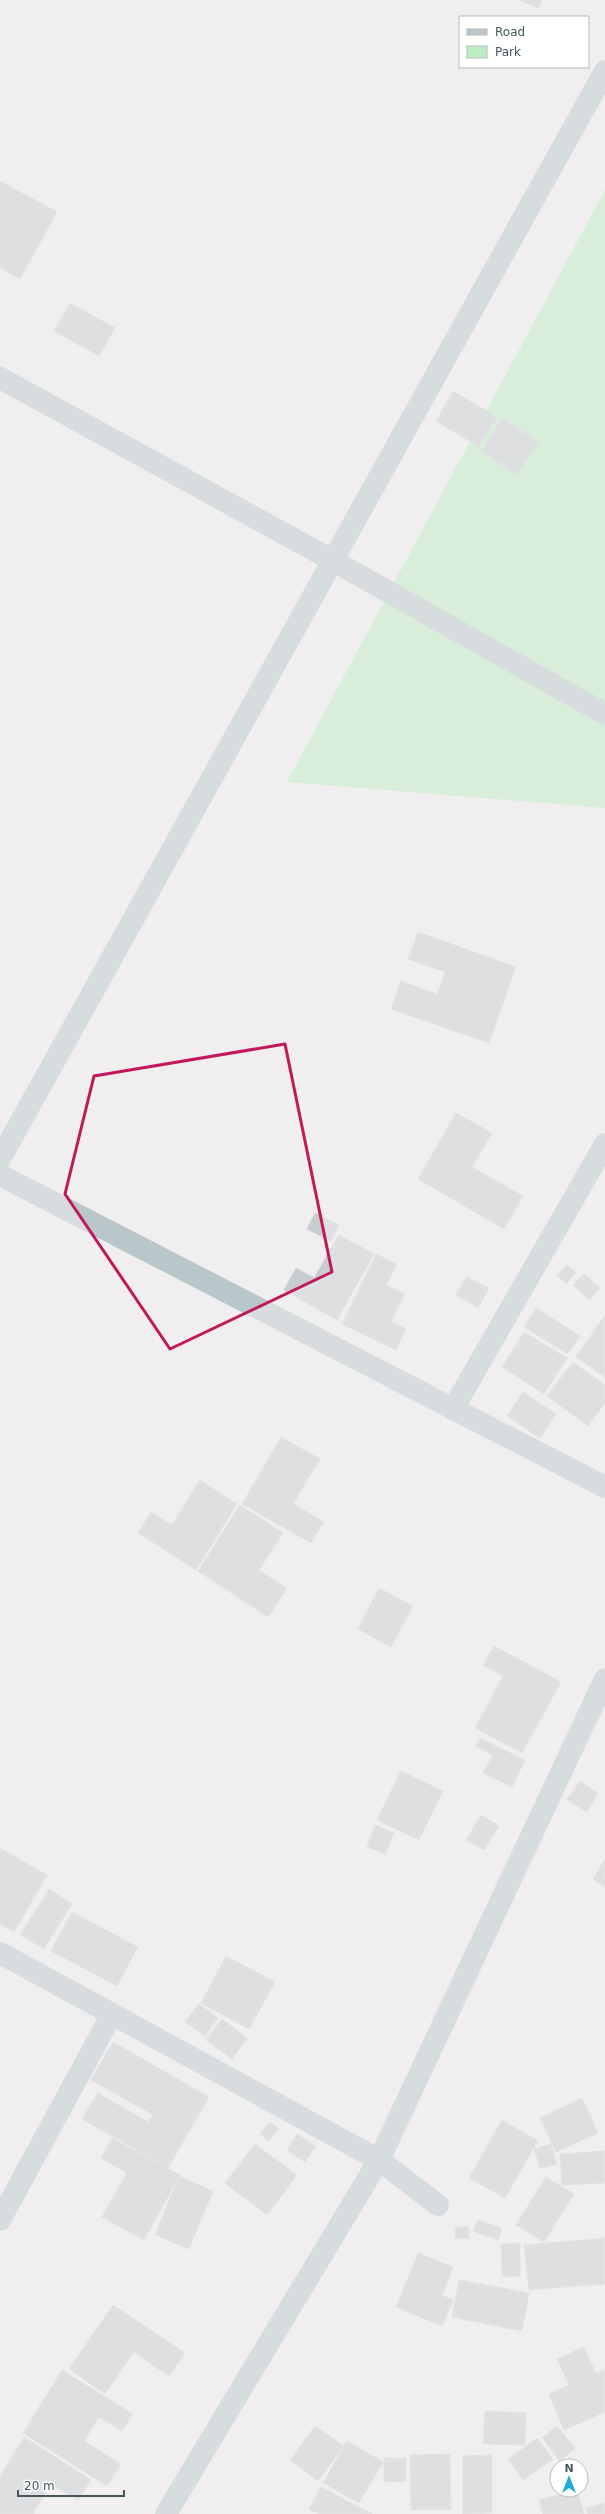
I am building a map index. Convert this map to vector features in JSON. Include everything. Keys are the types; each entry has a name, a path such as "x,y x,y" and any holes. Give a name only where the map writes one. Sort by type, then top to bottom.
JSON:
{"street":[{"path":"0,1159 605,71"},
{"path":"0,378 332,560 605,714"},
{"path":"454,1409 605,1144"},
{"path":"0,1175 605,1487"},
{"path":"166,2514 380,2160 605,1679"},
{"path":"0,1952 380,2160 438,2205"},
{"path":"0,2220 112,2014"}],"highlighted area":[{"path":"285,1044 332,1272 170,1349 65,1194 94,1076"}],"green space":[{"path":"605,190 605,808 287,782"}],"building":[{"path":"519,0 542,0 539,8"},
{"path":"0,181 57,212 20,279 0,268"},
{"path":"70,303 115,328 99,356 54,331"},
{"path":"453,391 497,417 479,447 436,421"},
{"path":"502,418 539,442 517,475 481,451"},
{"path":"418,932 516,967 489,1043 391,1009 401,981 437,994 445,972 408,959"},
{"path":"456,1113 492,1133 472,1167 523,1196 504,1229 418,1179"},
{"path":"315,1213 339,1225 331,1241 307,1229"},
{"path":"339,1235 374,1254 337,1320 284,1290 296,1268 314,1278"},
{"path":"376,1254 397,1264 386,1285 405,1294 391,1321 406,1329 396,1350 342,1324"},
{"path":"567,1265 576,1273 566,1284 557,1275"},
{"path":"584,1274 600,1288 589,1300 573,1285"},
{"path":"466,1277 489,1288 478,1308 456,1295"},
{"path":"536,1308 580,1336 568,1354 524,1327"},
{"path":"605,1315 605,1377 576,1357"},
{"path":"524,1332 567,1358 544,1394 502,1367"},
{"path":"573,1362 605,1385 605,1403 588,1426 547,1396"},
{"path":"523,1392 556,1414 540,1438 507,1416"},
{"path":"281,1437 320,1459 293,1504 324,1522 311,1543 242,1504"},
{"path":"200,1480 237,1504 196,1570 138,1533 151,1512 172,1525"},
{"path":"240,1505 283,1533 259,1570 287,1588 268,1617 198,1571"},
{"path":"379,1588 413,1606 391,1647 358,1629"},
{"path":"494,1646 561,1682 522,1753 475,1728 503,1676 483,1665"},
{"path":"480,1738 525,1760 512,1787 483,1773 493,1755 476,1746"},
{"path":"401,1771 443,1791 419,1840 377,1820"},
{"path":"580,1781 598,1793 587,1812 567,1800"},
{"path":"481,1815 499,1826 484,1850 466,1840"},
{"path":"375,1825 394,1833 385,1854 367,1847"},
{"path":"0,1848 47,1875 14,1932 0,1924"},
{"path":"605,1859 605,1887 593,1879"},
{"path":"49,1889 72,1904 44,1949 20,1935"},
{"path":"72,1912 138,1947 117,1986 51,1951"},
{"path":"226,1956 275,1982 249,2029 201,2003"},
{"path":"199,2004 218,2018 205,2036 185,2022"},
{"path":"222,2019 247,2038 232,2059 206,2040"},
{"path":"113,2042 209,2097 168,2168 82,2119 98,2093 148,2122 153,2115 91,2080"},
{"path":"582,2098 598,2133 556,2152 540,2118"},
{"path":"502,2120 538,2141 505,2198 469,2178"},
{"path":"270,2122 279,2129 269,2141 260,2134"},
{"path":"297,2134 316,2146 305,2162 287,2150"},
{"path":"112,2138 180,2175 144,2240 102,2217 127,2173 101,2158"},
{"path":"255,2144 297,2175 267,2215 225,2183"},
{"path":"551,2144 557,2164 540,2168 534,2149"},
{"path":"605,2151 605,2183 562,2185 560,2154"},
{"path":"179,2176 213,2191 189,2249 155,2235"},
{"path":"546,2177 574,2194 544,2242 516,2225"},
{"path":"478,2220 502,2228 498,2240 473,2231"},
{"path":"455,2227 469,2227 469,2238 456,2239"},
{"path":"605,2238 605,2284 529,2290 524,2245"},
{"path":"520,2243 520,2276 502,2277 501,2244"},
{"path":"418,2253 453,2267 442,2295 453,2300 442,2326 396,2307"},
{"path":"459,2280 529,2293 522,2331 452,2317"},
{"path":"113,2305 185,2353 169,2376 134,2352 105,2394 69,2369"},
{"path":"584,2347 596,2374 605,2369 605,2412 564,2430 549,2394 569,2385 557,2359"},
{"path":"62,2370 133,2414 122,2431 99,2417 84,2441 121,2464 107,2486 23,2433"},
{"path":"485,2411 526,2413 525,2445 483,2444"},
{"path":"315,2426 344,2446 318,2481 290,2460"},
{"path":"557,2426 575,2448 563,2458 558,2458 542,2438"},
{"path":"24,2437 91,2480 78,2500 51,2484 33,2513 35,2514 0,2514 0,2476"},
{"path":"537,2438 552,2458 549,2458 549,2462 523,2480 508,2459"},
{"path":"347,2441 383,2462 359,2503 323,2483"},
{"path":"450,2454 451,2510 411,2510 410,2455"},
{"path":"492,2455 492,2513 463,2514 463,2456"},
{"path":"384,2458 406,2458 406,2481 384,2482"},
{"path":"321,2487 372,2514 319,2514 309,2509"},
{"path":"549,2497 579,2498 584,2514 543,2514 539,2500"},
{"path":"605,2503 605,2514 588,2514 586,2508"}]}
